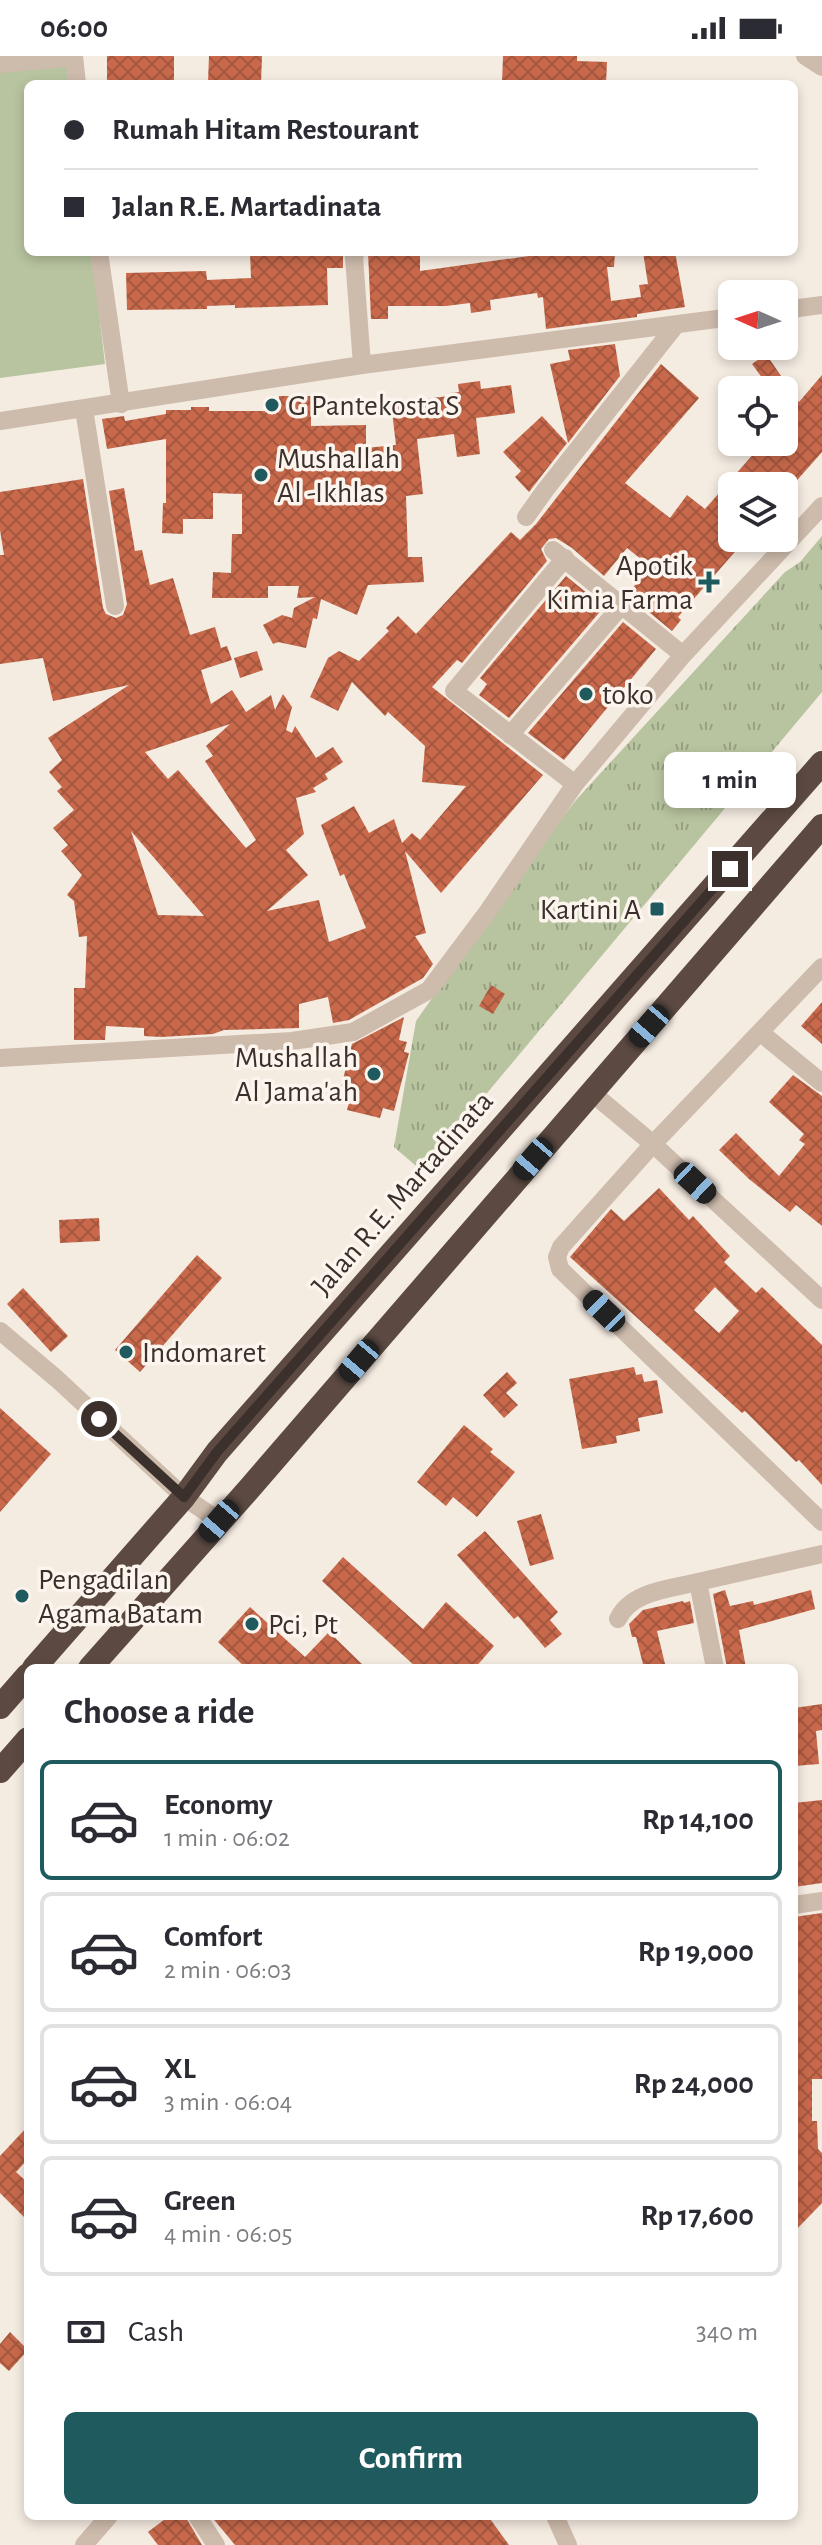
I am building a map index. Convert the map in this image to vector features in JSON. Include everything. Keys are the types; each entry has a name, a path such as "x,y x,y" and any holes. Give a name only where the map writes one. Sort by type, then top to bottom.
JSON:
{"highway":[{"name":"Jalan R.E. Martadinata","path":"38,1664 184,1497 227,1440 819,774"},
{"path":"94,1664 822,826"},
{"path":"0,1707 24,1680"},
{"path":"0,1771 24,1744"}],"street":[{"path":"0,64 74,56 77,80"},
{"path":"805,56 822,67"},
{"path":"100,256 121,404"},
{"path":"354,256 362,365"},
{"path":"798,308 822,305"},
{"path":"0,421 362,365 718,319"},
{"path":"526,517 676,325"},
{"path":"84,409 115,606"},
{"path":"0,1058 292,1041 353,1032 429,990 486,914 575,784 683,655 822,506"},
{"path":"575,784 454,691 559,554 683,655"},
{"path":"510,735 622,605"},
{"path":"822,967 653,1144 561,1247 557,1257 560,1269 822,1522"},
{"path":"761,1033 822,1083"},
{"path":"591,1092 653,1144 822,1300"},
{"path":"0,1331 57,1379 184,1497 219,1521"},
{"path":"618,1619 623,1608 635,1598 822,1554"},
{"path":"698,1582 714,1664"},
{"path":"798,1904 822,1901"},
{"path":"84,2545 106,2520"},
{"path":"200,2520 216,2545"},
{"path":"557,2520 568,2545"}],"green space":[{"path":"69,59 72,80 24,80 24,256 92,256 105,364 0,378 0,66"},
{"path":"822,536 822,692 422,1171 394,1147 416,1021 533,855 576,800 785,572 800,562"}],"building":[{"path":"107,56 174,56 174,80 107,80"},
{"path":"209,56 262,56 261,80 208,80"},
{"path":"503,56 577,56 577,61 607,62 606,80 502,80"},
{"path":"250,256 343,256 343,268 327,268 328,305 127,310 126,273 206,271 207,280 251,278"},
{"path":"368,256 420,256 420,271 529,256 615,256 614,267 607,267 611,301 641,297 639,285 648,284 644,256 676,256 685,307 546,329 543,297 538,298 537,293 490,300 491,310 471,313 470,303 388,306 388,319 371,319"},
{"path":"615,344 620,376 568,443 550,364 570,360 568,350"},
{"path":"758,360 770,360 781,376 761,376 752,364"},
{"path":"661,364 699,398 625,483 670,518 687,495 705,509 718,494 718,552 735,552 678,617 681,620 672,631 627,594 651,567 627,548 604,576 572,548 556,538 549,539 541,549 547,561 462,663 457,660 432,687 543,775 441,893 405,851 426,933 415,936 433,964 423,978 349,1020 333,1023 328,997 299,1004 299,1028 224,1030 213,1034 161,1037 144,1036 144,1028 106,1026 105,1040 74,1040 74,988 85,988 87,936 79,937 74,901 67,895 82,875 61,851 68,845 53,828 74,810 57,791 62,787 49,772 62,760 48,738 129,685 53,701 43,658 0,664 0,555 4,555 0,530 0,492 83,479 103,608 106,614 116,618 123,615 127,604 109,491 124,488 135,551 142,550 150,585 173,578 190,635 215,627 221,648 227,646 232,660 201,670 211,704 232,690 246,712 271,695 275,710 283,694 292,707 286,730 292,733 295,726 316,758 333,747 343,762 325,774 328,779 313,788 316,792 296,798 304,834 286,850 308,875 267,911 319,900 329,942 366,928 344,874 340,876 321,825 354,806 369,833 394,819 402,843 412,833 420,840 466,786 422,782 425,746 388,712 385,716 352,682 338,711 310,697 328,658 339,651 359,661 389,631 386,628 398,616 416,634 511,532 520,540 536,524","holes":["230,724 206,746 213,756 205,761 256,840 246,848 178,770 168,779 145,752","131,831 204,916 158,915"]},
{"path":"822,375 822,452 798,479 798,472 738,472 752,456 798,456 798,401"},
{"path":"480,381 481,389 511,385 515,413 476,418 480,454 457,457 454,434 417,439 423,494 406,496 408,557 422,557 424,582 368,585 357,615 321,599 306,648 278,642 273,644 263,625 282,615 292,618 294,608 315,597 297,598 299,586 268,586 268,598 212,598 213,572 231,573 232,534 242,534 242,494 213,493 213,519 183,519 183,534 162,533 163,503 166,503 166,439 107,449 102,419 124,416 125,421 166,414 166,410 191,410 191,407 209,407 209,411 279,411 279,396 311,396 311,426 366,425 366,448 396,445 391,403 449,396 449,393 459,392 458,384"},
{"path":"542,416 567,443 529,492 515,477 521,471 503,452"},
{"path":"566,576 604,607 509,718 479,695 487,684 480,678"},
{"name":"toko","path":"623,622 656,649 564,760 528,733"},
{"path":"257,651 263,670 240,678 234,658"},
{"path":"491,985 505,994 493,1014 479,1006"},
{"path":"822,1002 822,1044 801,1026"},
{"name":"Mushallah Al Jama'ah","path":"404,1017 399,1040 407,1042 404,1052 409,1053 394,1111 383,1108 380,1118 347,1110 350,1098 339,1095 352,1044"},
{"path":"793,1075 822,1096 822,1226 796,1205 790,1212 719,1150 736,1133 779,1176 805,1144 799,1140 804,1134 769,1102"},
{"path":"659,1188 689,1220 693,1216 730,1256 724,1262 756,1293 762,1287 822,1345 822,1485 745,1411 742,1413 570,1257 611,1209 624,1221","holes":["715,1287 739,1311 719,1333 694,1310"]},
{"path":"99,1218 100,1241 60,1243 59,1220"},
{"path":"197,1255 222,1278 140,1372 115,1350"},
{"path":"23,1288 68,1336 51,1352 7,1304"},
{"path":"634,1367 636,1375 642,1374 644,1382 657,1380 663,1413 638,1418 640,1431 616,1436 617,1443 582,1449 569,1379"},
{"path":"507,1372 517,1383 506,1393 518,1405 504,1418 483,1395"},
{"path":"0,1408 51,1454 0,1512"},
{"path":"464,1425 515,1472 477,1517 453,1497 446,1506 417,1482"},
{"path":"541,1514 554,1559 530,1566 517,1521"},
{"path":"485,1531 558,1612 550,1620 562,1634 545,1648 518,1616 514,1619 457,1555"},
{"path":"343,1557 423,1629 446,1602 494,1646 478,1664 413,1664 322,1581"},
{"path":"725,1590 730,1606 753,1601 754,1605 811,1590 815,1609 739,1630 745,1664 726,1664 713,1594"},
{"path":"690,1601 694,1623 657,1631 665,1664 643,1664 629,1624 643,1610"},
{"name":"Pci, Pt","path":"250,1607 305,1657 329,1632 362,1664 242,1664 218,1642"},
{"path":"822,1704 822,1730 816,1731 819,1764 798,1766 798,1707"},
{"path":"822,1800 822,1883 798,1886 798,1803"},
{"path":"822,1913 822,2079 812,2079 812,2121 817,2121 818,2149 822,2153 822,2203 798,2228 798,1916"},
{"path":"24,2130 24,2163 16,2172 24,2179 24,2217 0,2193 0,2156"},
{"path":"10,2332 24,2346 24,2354 9,2371 0,2363 0,2344"},
{"path":"164,2520 187,2520 202,2545 158,2545 148,2532"},
{"path":"214,2520 491,2520 509,2545 235,2545"}],"place":[{"name":"G Pantekosta S","path":"272,405"},
{"name":"Mushallah Al -Ikhlas","path":"261,475"},
{"name":"Apotik Kimia Farma","path":"709,582"},
{"name":"toko","path":"586,694"},
{"name":"Kartini A","path":"657,909"},
{"name":"Mushallah Al Jama'ah","path":"374,1074"},
{"name":"Indomaret","path":"126,1352"},
{"name":"Pengadilan Agama Batam","path":"22,1596"},
{"name":"Pci, Pt","path":"252,1624"}],"route":[{"path":"99,1419 184,1497 217,1452 730,869"}]}
